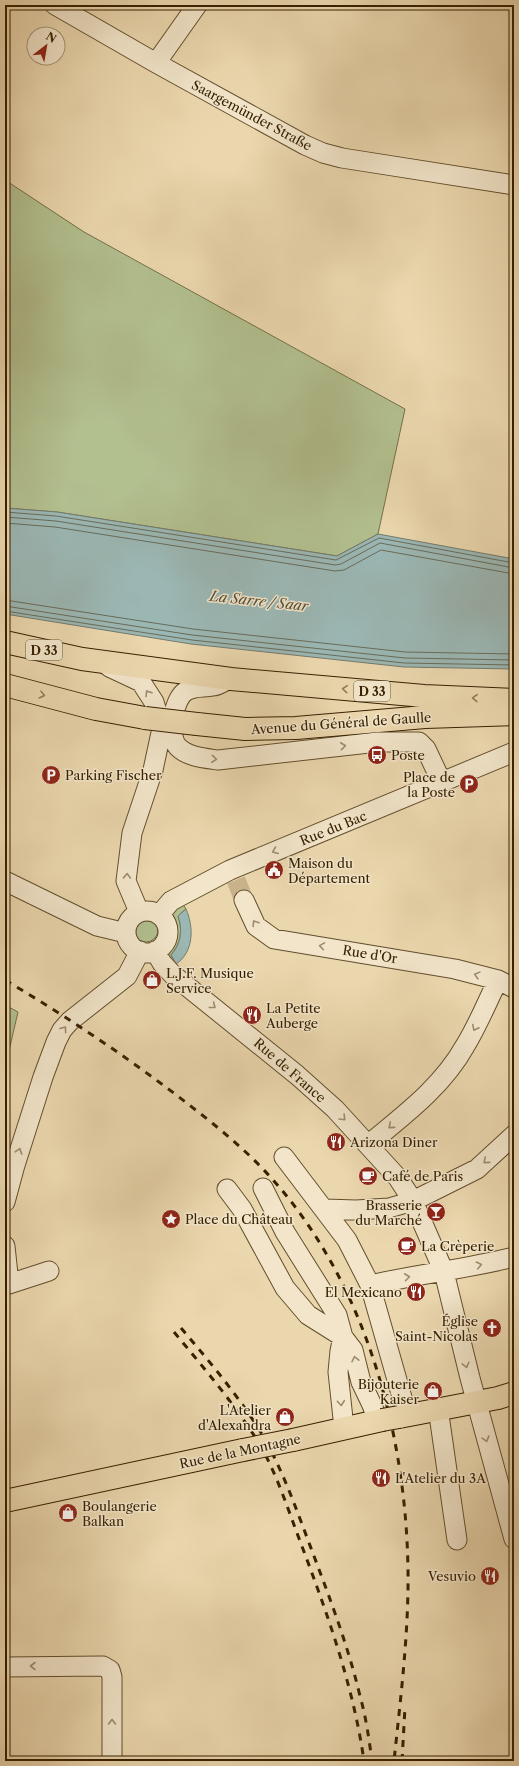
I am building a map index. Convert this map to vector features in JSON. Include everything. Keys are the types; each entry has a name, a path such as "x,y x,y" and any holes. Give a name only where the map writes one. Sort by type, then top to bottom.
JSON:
{"main road":[{"name":"Avenue du Général de Gaulle","path":"5,642 82,659 231,679 424,696 514,700"},
{"path":"5,647 82,659"},
{"name":"Avenue du Général de Gaulle","path":"5,684 96,709 145,718 245,729 296,728 425,717 514,714"},
{"name":"Rue de la Montagne","path":"5,1500 514,1393"}],"street":[{"name":"Saargemünder Straße","path":"55,5 156,63 305,145 323,153 342,158 514,185"},
{"path":"156,63 197,5"},
{"path":"82,659 115,668 141,682 154,702 162,728 153,770 132,833 126,881 139,912"},
{"path":"231,679 214,686 198,686 187,690 180,697 175,706 173,727 174,740 178,747 193,756 218,760 378,742 419,742 426,749 442,783"},
{"path":"153,770 178,747"},
{"name":"Rue du Bac","path":"159,915 171,901 514,752"},
{"path":"5,881 97,926 126,933"},
{"name":"Rue d'Or","path":"244,900 256,926 274,939 455,969 506,984"},
{"path":"146,911 159,915 168,927 166,942 161,947 147,951 133,947 128,941 126,933 132,917 139,912 146,911"},
{"path":"5,1202 15,1165 56,1042 62,1030 70,1020 127,976 147,951"},
{"name":"Rue de France","path":"147,951 162,963 173,975 297,1075 335,1109 369,1144 398,1178 413,1201 444,1272 476,1401 514,1539"},
{"path":"369,1144 423,1100 465,1047 506,984"},
{"path":"325,1209 356,1210 389,1208 413,1201 477,1169 510,1144"},
{"path":"284,1156 347,1240 370,1285 392,1418"},
{"path":"263,1188 284,1232 337,1315 343,1337 338,1372 344,1428"},
{"path":"227,1189 242,1209 260,1245 285,1288 308,1315 343,1337 353,1350 361,1382 372,1405 392,1418"},
{"path":"5,1246 7,1283 49,1271"},
{"path":"370,1285 397,1279 444,1272 514,1257"},
{"path":"438,1408 457,1540"},
{"path":"5,1666 103,1666 110,1670 112,1677 112,1761"}],"green space":[{"path":"5,180 84,232 405,409 378,534 337,556 57,512 5,508"},
{"path":"182,903 186,909 178,916 181,932 177,946 171,955 176,964 172,967 166,955 176,931 171,913"},
{"path":"146,918 154,922 158,930 154,938 146,942 138,938 134,930 138,922"},
{"path":"5,1005 18,1012 5,1068"}],"water":[{"name":"La Sarre / Saar","path":"5,508 57,512 337,556 378,534 514,559 514,669 404,667 191,644 5,614"},
{"path":"186,909 189,916 191,939 186,953 176,964 171,955 179,942 181,932 178,916"}],"tunnel":[{"path":"236,880 244,900"}],"railway":[{"path":"5,980 113,1049 155,1079 209,1120 252,1158 299,1211 329,1259 355,1310 375,1364 390,1420 401,1477 407,1534 408,1590 405,1654 394,1761"},
{"path":"181,1328 242,1404 273,1454 326,1588 348,1652 364,1712 372,1761"},
{"path":"174,1332 248,1426 264,1452 276,1477 320,1595 338,1649 353,1704 364,1761"},
{"path":"402,1761 405,1707"}],"place":[{"name":"Poste","path":"377,755"},
{"name":"Parking Fischer","path":"51,775"},
{"name":"Place de la Poste","path":"469,784"},
{"name":"Maison du Département","path":"274,870"},
{"name":"L.J.F. Musique Service","path":"152,980"},
{"name":"La Petite Auberge","path":"252,1015"},
{"name":"Arizona Diner","path":"336,1142"},
{"name":"Café de Paris","path":"368,1176"},
{"name":"Brasserie du Marché","path":"436,1212"},
{"name":"Place du Château","path":"171,1219"},
{"name":"La Crèperie","path":"407,1246"},
{"name":"El Mexicano","path":"416,1292"},
{"name":"Église Saint-Nicolas","path":"492,1328"},
{"name":"Bijouterie Kaiser","path":"433,1391"},
{"name":"L'Atelier d'Alexandra","path":"285,1417"},
{"name":"L'Atelier du 3A","path":"381,1478"},
{"name":"Boulangerie Balkan","path":"68,1513"},
{"name":"Vesuvio","path":"490,1576"}]}
